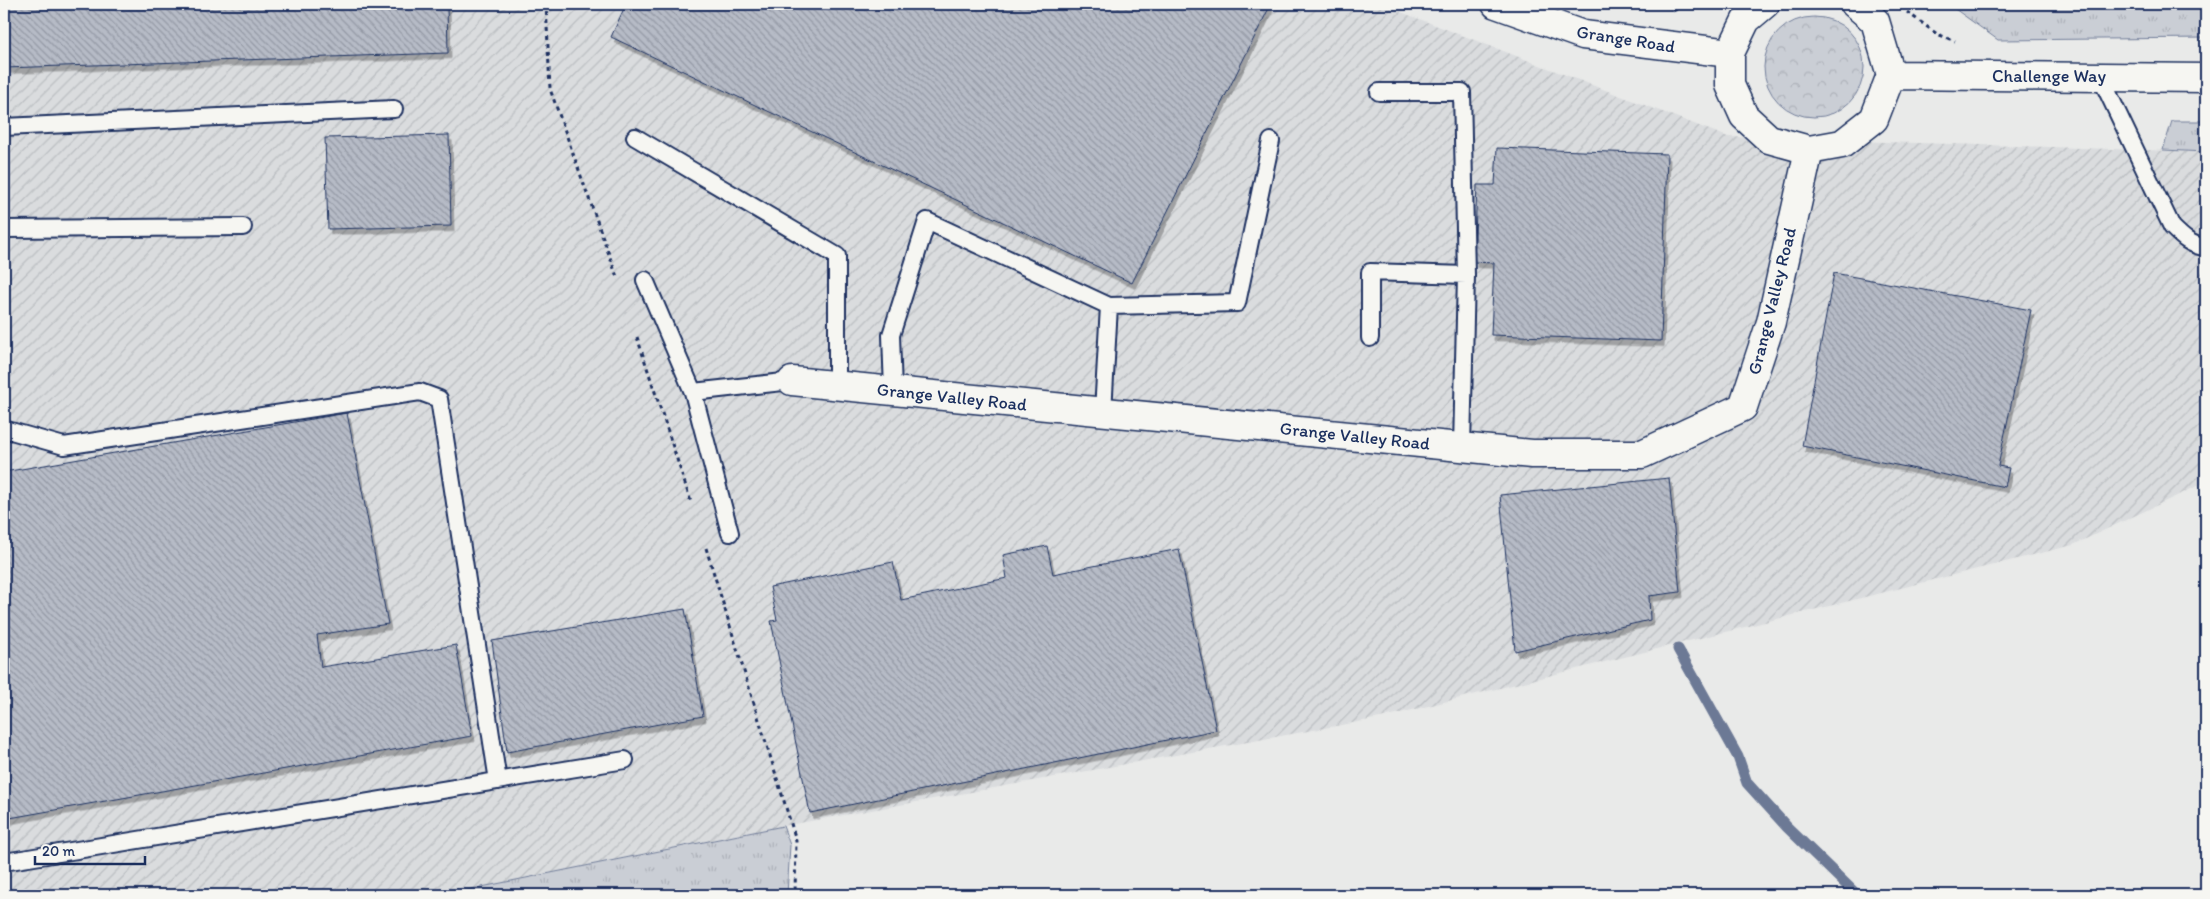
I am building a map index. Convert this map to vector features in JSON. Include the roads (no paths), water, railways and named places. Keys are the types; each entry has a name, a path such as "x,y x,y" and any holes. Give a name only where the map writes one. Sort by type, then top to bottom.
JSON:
{"street":[{"name":"Grange Road","path":"1496,4 1583,35 1730,53"},
{"path":"1765,4 1746,20 1730,53 1730,85 1744,116 1769,140 1809,150 1842,144 1874,119 1891,75 1875,21 1855,4"},
{"name":"Challenge Way","path":"1891,75 2206,78"},
{"name":"Grange Valley Road","path":"792,381 1532,454 1642,454 1743,407 1770,322 1809,150"}],"lane":[{"path":"2100,76 2172,227 2184,239 2198,246 2206,246"},
{"path":"1379,92 1462,92 1466,275 1462,447"},
{"path":"4,127 394,109"},
{"path":"635,137 837,256 837,386"},
{"path":"893,391 891,334 926,221 1109,306 1237,303 1271,141"},
{"path":"4,229 243,227"},
{"path":"1370,338 1370,272 1466,275"},
{"path":"645,280 693,392 730,533"},
{"path":"1102,412 1109,306"},
{"name":"Grange Valley Road","path":"693,392 792,381"},
{"path":"4,429 64,446 420,392 438,399 498,781"},
{"path":"4,862 625,760"}],"waterway":[{"path":"1678,649 1738,757 1747,783 1787,827 1857,895"}]}
